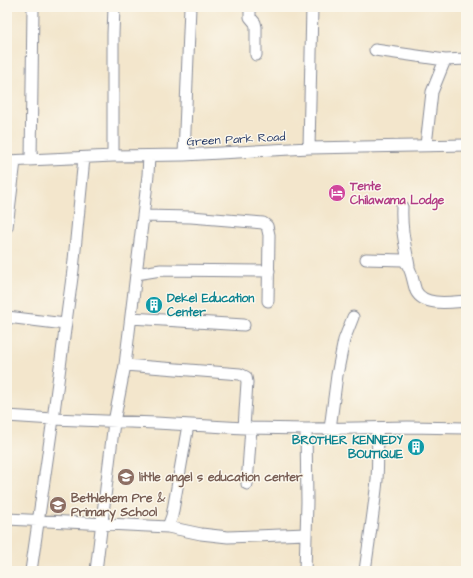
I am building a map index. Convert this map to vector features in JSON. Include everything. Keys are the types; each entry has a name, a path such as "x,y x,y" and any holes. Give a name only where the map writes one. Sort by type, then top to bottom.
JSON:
{"street":[{"path":"31,160 33,7"},
{"path":"113,156 112,34 114,7"},
{"path":"184,155 190,7"},
{"path":"250,7 250,17 255,23 256,27 256,55"},
{"path":"309,148 312,7"},
{"path":"375,50 445,60 466,59"},
{"path":"426,145 432,92 445,60"},
{"name":"Green Park Road","path":"11,161 113,156 184,155 309,148 466,145"},
{"path":"96,571 114,422 125,365 149,156"},
{"path":"31,571 73,270 84,158"},
{"path":"7,227 11,161"},
{"path":"402,207 402,235 417,293 426,300 437,303 466,301"},
{"path":"143,216 191,217 263,223 267,226 269,235 268,301"},
{"path":"366,259 403,260 409,266"},
{"path":"136,274 161,270 269,271"},
{"path":"7,317 66,324"},
{"path":"330,429 337,375 344,340 353,317"},
{"path":"130,318 244,325"},
{"path":"125,365 240,374 246,377 248,428 247,484"},
{"path":"7,416 248,428 466,428"},
{"path":"168,527 172,516 188,425"},
{"path":"365,571 375,502 378,443 377,428"},
{"path":"305,571 308,502 306,429"},
{"path":"7,519 168,527 201,534 228,537 306,534"}],"place":[{"name":"Tente Chilawama Lodge","path":"337,193"},
{"name":"Dekel Education Center","path":"154,305"},
{"name":"BROTHER KENNEDY BOUTIQUE","path":"416,447"},
{"name":"little angel s education center","path":"126,477"},
{"name":"Bethlehem Pre & Primary School","path":"58,505"}]}
